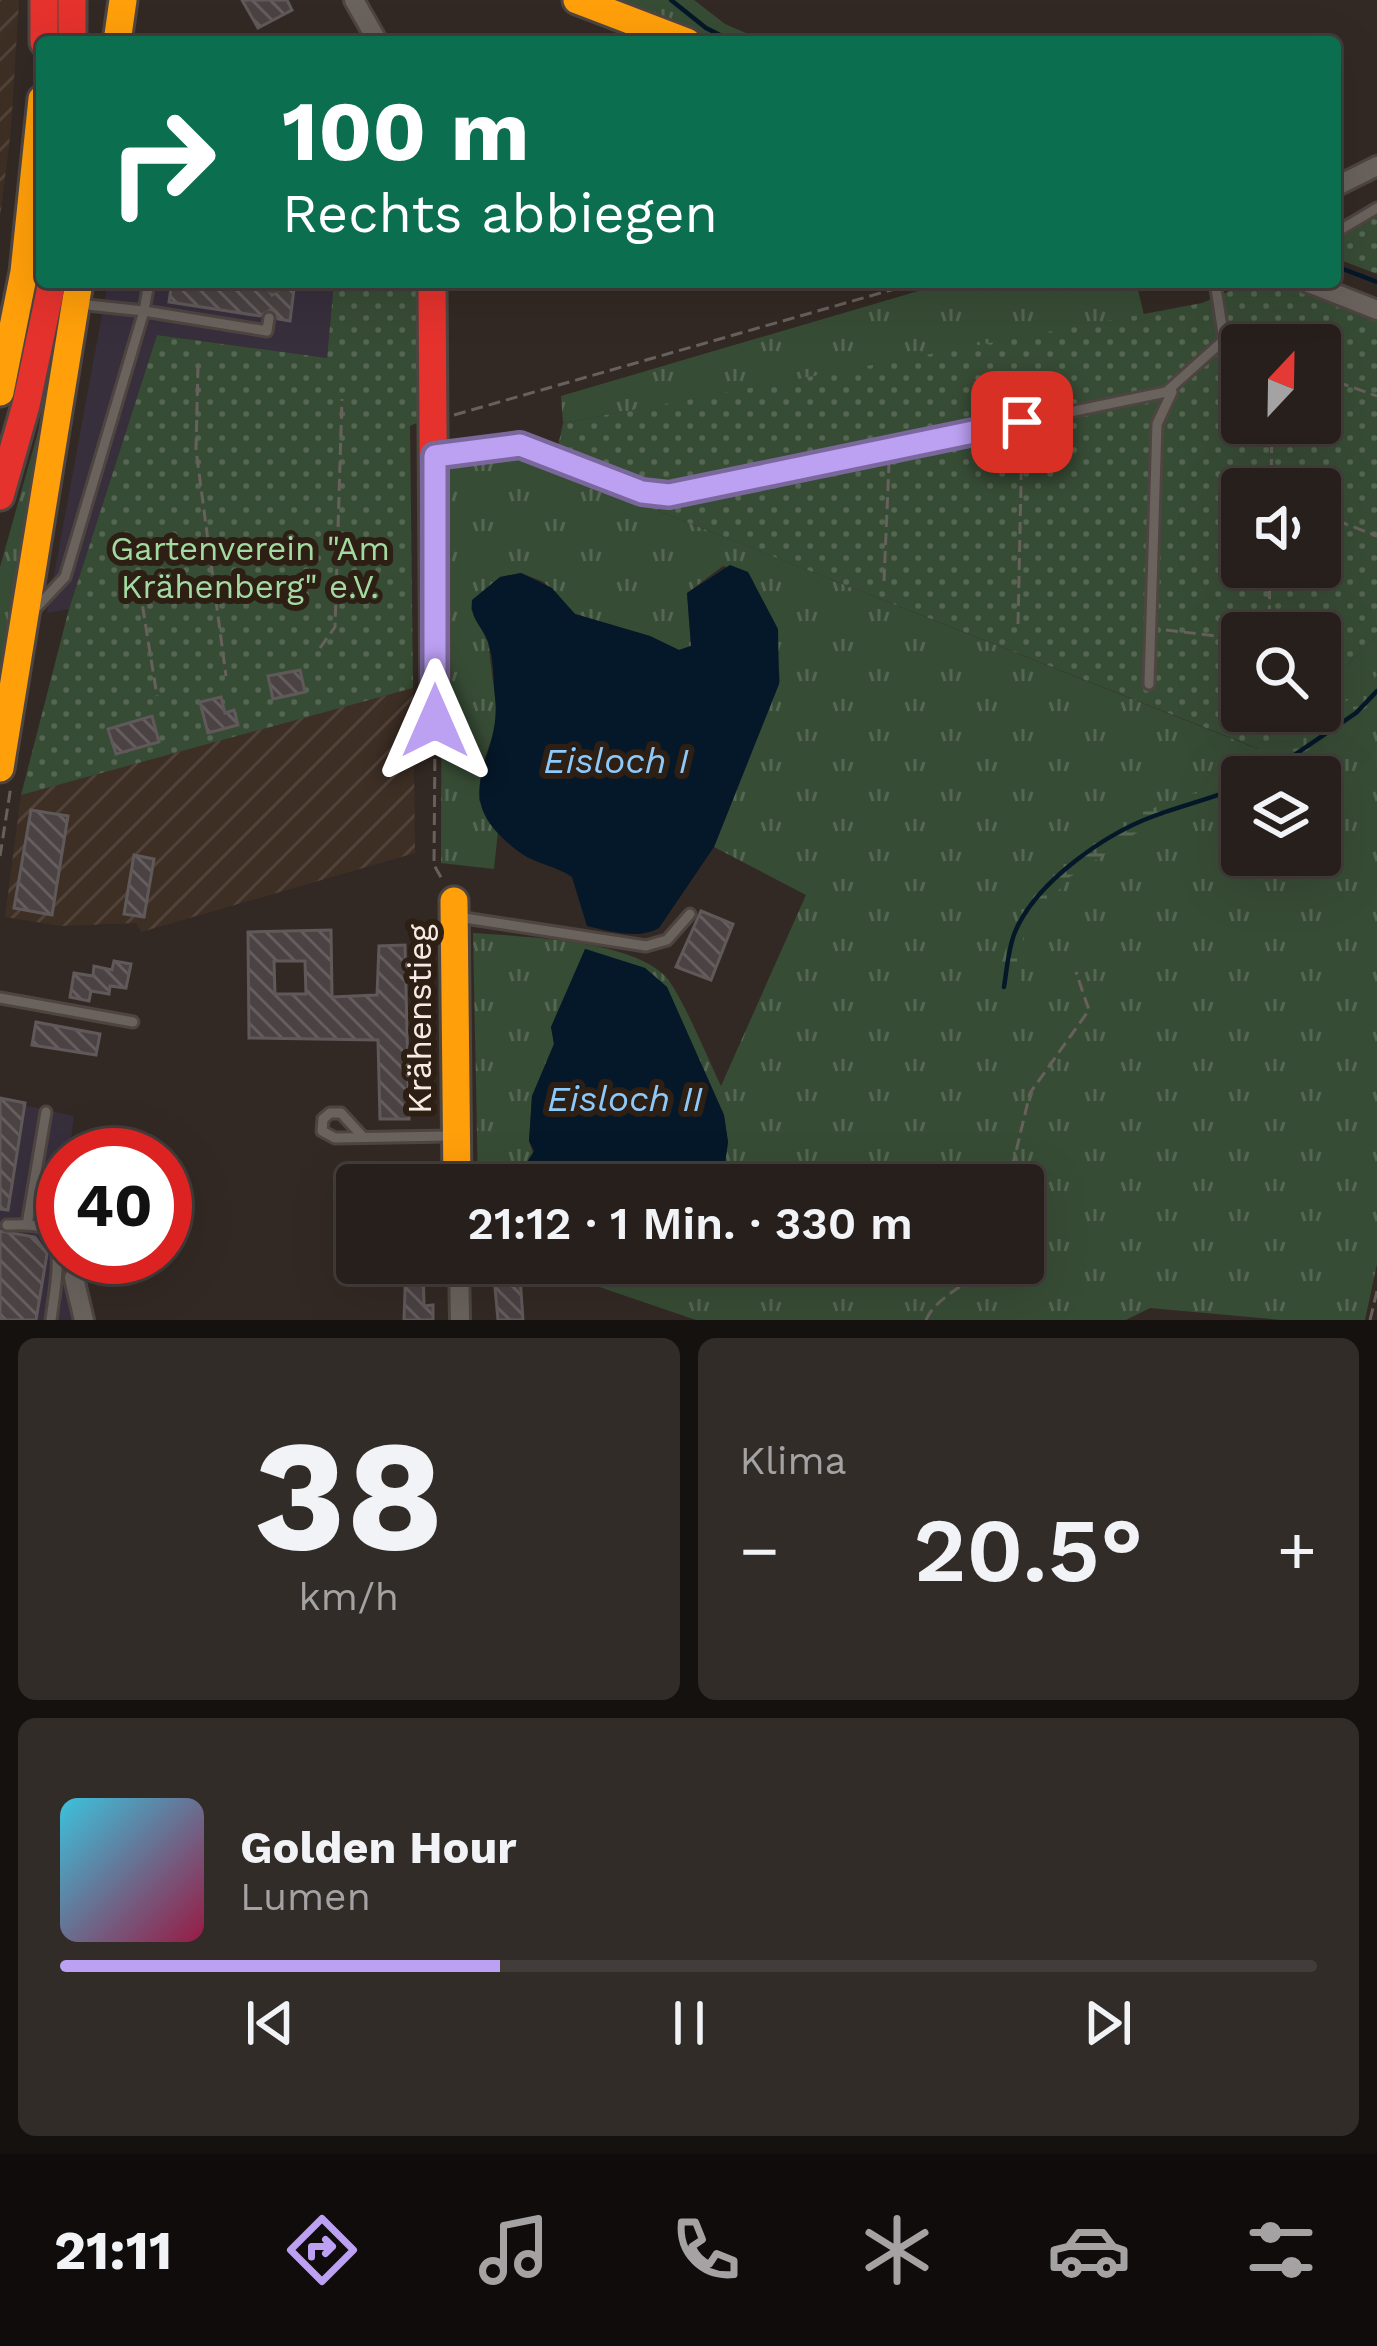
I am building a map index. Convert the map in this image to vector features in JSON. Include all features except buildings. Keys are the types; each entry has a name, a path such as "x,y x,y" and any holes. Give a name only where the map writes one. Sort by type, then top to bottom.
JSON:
{"main road":[{"path":"44,0 44,36"},
{"path":"72,0 72,36"},
{"path":"118,36 123,0"},
{"path":"577,0 671,36"},
{"path":"0,392 24,272 36,157"},
{"path":"0,324 6,296 24,272"},
{"path":"0,496 51,288"},
{"path":"433,288 435,721"},
{"path":"0,768 77,293"},
{"name":"Krähenstieg","path":"454,909 456,1164"}],"street":[{"path":"354,0 375,36"},
{"path":"1341,184 1377,166"},
{"path":"1321,288 1377,310"},
{"path":"75,1284 84,1320"},
{"path":"459,1284 460,1320"}],"lane":[{"path":"1341,229 1377,208"},
{"path":"24,622 64,577 148,288"},
{"path":"1149,684 1157,424 1175,388 1224,340 1216,288"},
{"path":"77,293 144,311 267,331 269,317"},
{"path":"435,456 520,445 628,487 662,495 1175,388"},
{"path":"454,909 646,946 670,938 690,914"},
{"path":"0,998 133,1022"},
{"path":"27,1226 46,1112"},
{"path":"363,1138 455,1136"},
{"path":"7,1225 46,1230 56,1246 51,1320"}],"path":[{"path":"434,420 899,288"},
{"path":"198,366 196,450 226,676"},
{"path":"1341,383 1377,396"},
{"path":"320,648 335,627 342,399"},
{"path":"1018,624 1022,422"},
{"path":"884,581 890,451"},
{"path":"1341,522 1377,536"},
{"path":"134,553 157,696"},
{"path":"1151,628 1221,636"},
{"name":"Krähenstieg","path":"435,721 434,865 454,909"},
{"path":"0,856 4,831"},
{"path":"1013,1164 1030,1093 1090,1008 1076,972"},
{"path":"926,1320 933,1306 959,1284"},
{"path":"1370,1320 1377,1291"}],"shaded area":[{"path":"0,0 19,0 0,218"},
{"path":"107,288 333,288 327,358 157,335 69,609 47,613"},
{"path":"413,688 415,853 141,932 136,923 61,926 5,917 21,795"},
{"path":"0,1100 74,1116 72,1128 36,1128 36,1284 68,1284 75,1320 0,1320"}],"green space":[{"path":"589,0 694,0 725,24 753,36 684,36"},
{"path":"1377,212 1377,274 1341,260 1341,233"},
{"name":"Gartenverein \"Am Krähenberg\" e.V.","path":"333,288 421,288 423,420 410,426 413,688 21,795 69,609 157,335 327,358"},
{"path":"929,288 1137,288 1144,315 563,423 561,396"},
{"path":"1236,288 1291,288 1377,322 1377,636 1341,671 1341,612 1221,612 1221,732 1277,732 1259,749 553,469 563,423 1202,303"},
{"path":"41,433 0,674 0,567"},
{"path":"493,456 553,469 1258,749 1276,732 1341,732 1341,671 1377,636 1377,1264 1365,1320 1282,1320 1150,1308 1126,1320 696,1320 591,1284 1044,1284 1044,1164 725,1164 724,1115 667,987 645,968 586,949 551,1027 554,1044 532,1096 529,1141 533,1153 526,1164 478,1164 473,933 574,942 627,954 648,964 665,976 679,997 721,1086 806,895 714,847 780,681 778,659 748,572 723,566 687,593 691,646 679,650 650,636 575,614 544,582 521,573 500,577 473,600 471,609 488,642 498,721 481,768 479,800 498,830 494,869 441,863 442,463"},
{"path":"1377,675 1377,700 1341,726 1341,704"},
{"path":"1299,732 1333,732 1300,756 1263,756"},
{"path":"1221,783 1221,799 1144,828 1070,877 1025,930 1018,983 996,983 1011,931 1033,897 1090,832"}],"water":[{"name":"Eisloch I","path":"730,565 748,572 778,629 779,684 714,847 659,928 633,934 587,926 572,877 522,854 484,814 481,778 495,720 495,697 490,648 472,600 500,577 521,573 552,588 575,614 650,636 679,650 691,646 687,593"},
{"name":"Eisloch II","path":"585,949 645,968 667,987 724,1115 725,1164 526,1164 534,1151 529,1141 532,1096 554,1044 551,1027"}],"waterway":[{"path":"671,0 722,36"},
{"path":"1341,268 1377,282"},
{"path":"1293,756 1356,713 1377,691"},
{"path":"1004,987 1009,952 1025,913 1055,878 1094,847 1135,824 1221,793"}],"traffic: slow":[{"path":"118,36 123,0"},
{"path":"577,0 671,36"},
{"path":"0,392 24,272 36,157"},
{"path":"0,768 78,288"},
{"path":"454,901 457,1164"}],"traffic: jam":[{"path":"44,0 44,36"},
{"path":"72,0 72,36"},
{"path":"0,496 26,405 51,288"},
{"path":"432,288 435,721"}],"route":[{"path":"435,721 435,456 520,445 642,492 669,495 1022,422"}]}
